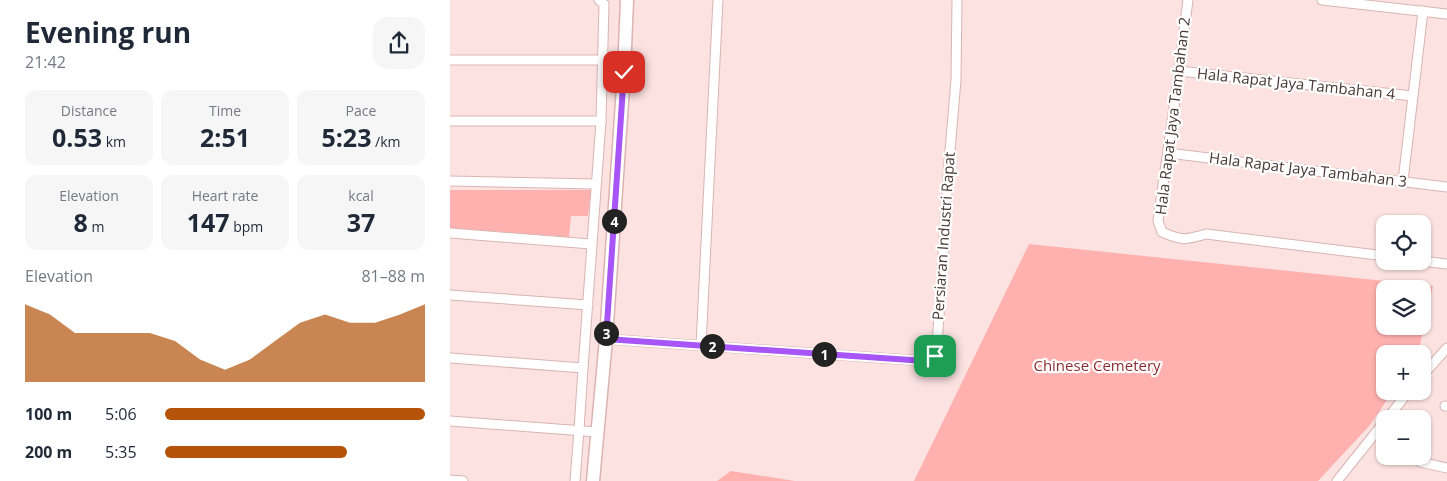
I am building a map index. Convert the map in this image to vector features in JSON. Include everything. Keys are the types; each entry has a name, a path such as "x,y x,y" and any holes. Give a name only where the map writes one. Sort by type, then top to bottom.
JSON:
{"street":[{"path":"575,481 601,121 604,4 600,0"},
{"path":"593,481 606,339 627,0"},
{"path":"700,345 718,0"},
{"name":"Persiaran Industri Rapat","path":"606,339 925,361 935,356 948,162 956,80 957,0"},
{"name":"Hala Rapat Jaya Tambahan 2","path":"1188,0 1158,221 1162,232 1175,238 1187,240 1206,234 1376,255"},
{"path":"1322,0 1381,3 1447,14"},
{"path":"1403,181 1422,11"},
{"path":"450,60 603,60"},
{"name":"Hala Rapat Jaya Tambahan 4","path":"1179,71 1413,96"},
{"path":"450,121 601,121"},
{"name":"Hala Rapat Jaya Tambahan 3","path":"1168,153 1447,187"},
{"path":"450,181 596,184"},
{"path":"450,233 592,244"},
{"path":"1431,262 1447,264"},
{"path":"450,295 588,306"},
{"path":"1431,366 1447,348"},
{"path":"450,358 583,368"},
{"path":"1394,410 1402,400"},
{"path":"450,420 597,432"},
{"path":"1337,481 1376,432"},
{"path":"1431,464 1447,468"},
{"path":"450,480 463,481"}],"green space":[{"path":"450,190 591,190 588,216 571,216 569,237 450,228"},
{"name":"Chinese Cemetery","path":"1029,244 1376,280 1376,335 1422,335 1420,345 1376,345 1376,400 1387,400 1380,410 1376,410 1376,416 1370,425 1318,481 914,481"},
{"path":"731,471 795,481 717,481"}],"route":[{"path":"624,72 606,339 925,361 935,356"}]}
